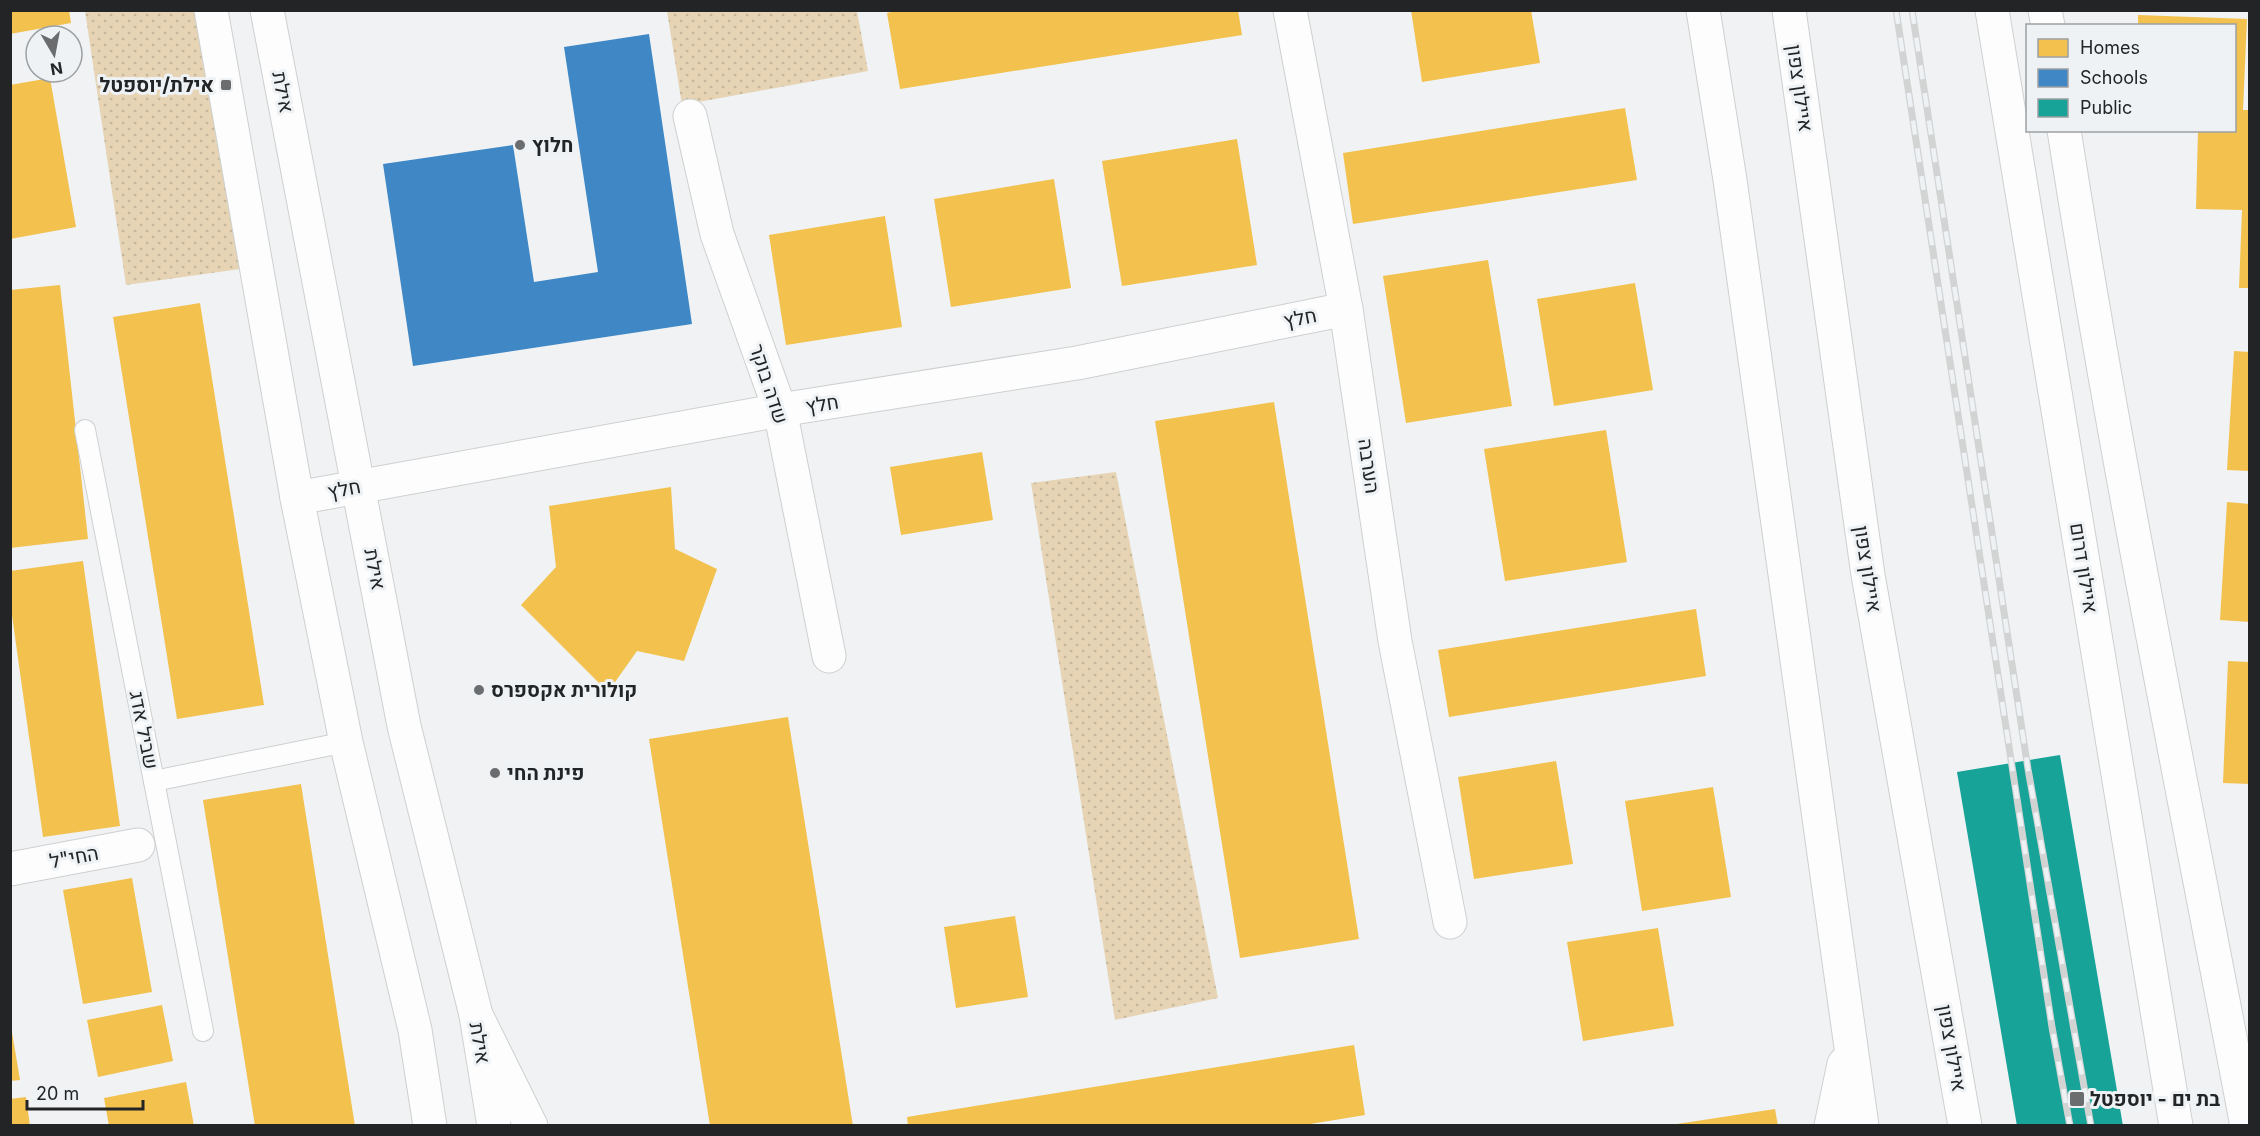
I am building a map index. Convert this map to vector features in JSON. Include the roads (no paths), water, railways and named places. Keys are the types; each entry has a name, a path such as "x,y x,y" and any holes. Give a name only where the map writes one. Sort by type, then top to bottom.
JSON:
{"main road":[{"path":"211,10 297,498 345,742 415,1030 430,1125"},
{"name":"אילת","path":"267,10 404,726 476,1014 494,1125"},
{"name":"הערבה","path":"1290,10 1346,309 1395,641 1450,922"},
{"path":"1703,10 1730,180 1849,1045 1862,1125"},
{"name":"איילון צפון","path":"1789,10 1868,575 1965,1125"},
{"name":"איילון דרום","path":"1992,10 2176,1125"},
{"name":"שדה בוקר","path":"690,116 717,234 780,410 829,656"},
{"path":"2064,132 2095,326 2183,805 2247,1125"},
{"name":"חלץ","path":"297,498 780,410 1077,363 1346,309"},
{"name":"החי\"ל","path":"10,869 138,845"},
{"path":"476,1014 531,1125"},
{"path":"1831,1125 1849,1045"},
{"path":"2233,1051 2250,1083"}],"lane":[{"name":"שביל אדג","path":"85,430 203,1031"},
{"path":"154,781 345,742"}],"railway":[{"path":"1896,10 2052,1027 2070,1126"},
{"path":"1912,10 2028,769 2091,1126"}],"place":[{"name":"אילת/יוספטל","path":"226,85"},
{"name":"חלוץ","path":"520,145"},
{"name":"קולורית אקספרס","path":"479,690"},
{"name":"פינת החי","path":"495,773"},
{"name":"בת ים - יוספטל","path":"2077,1099"}]}
